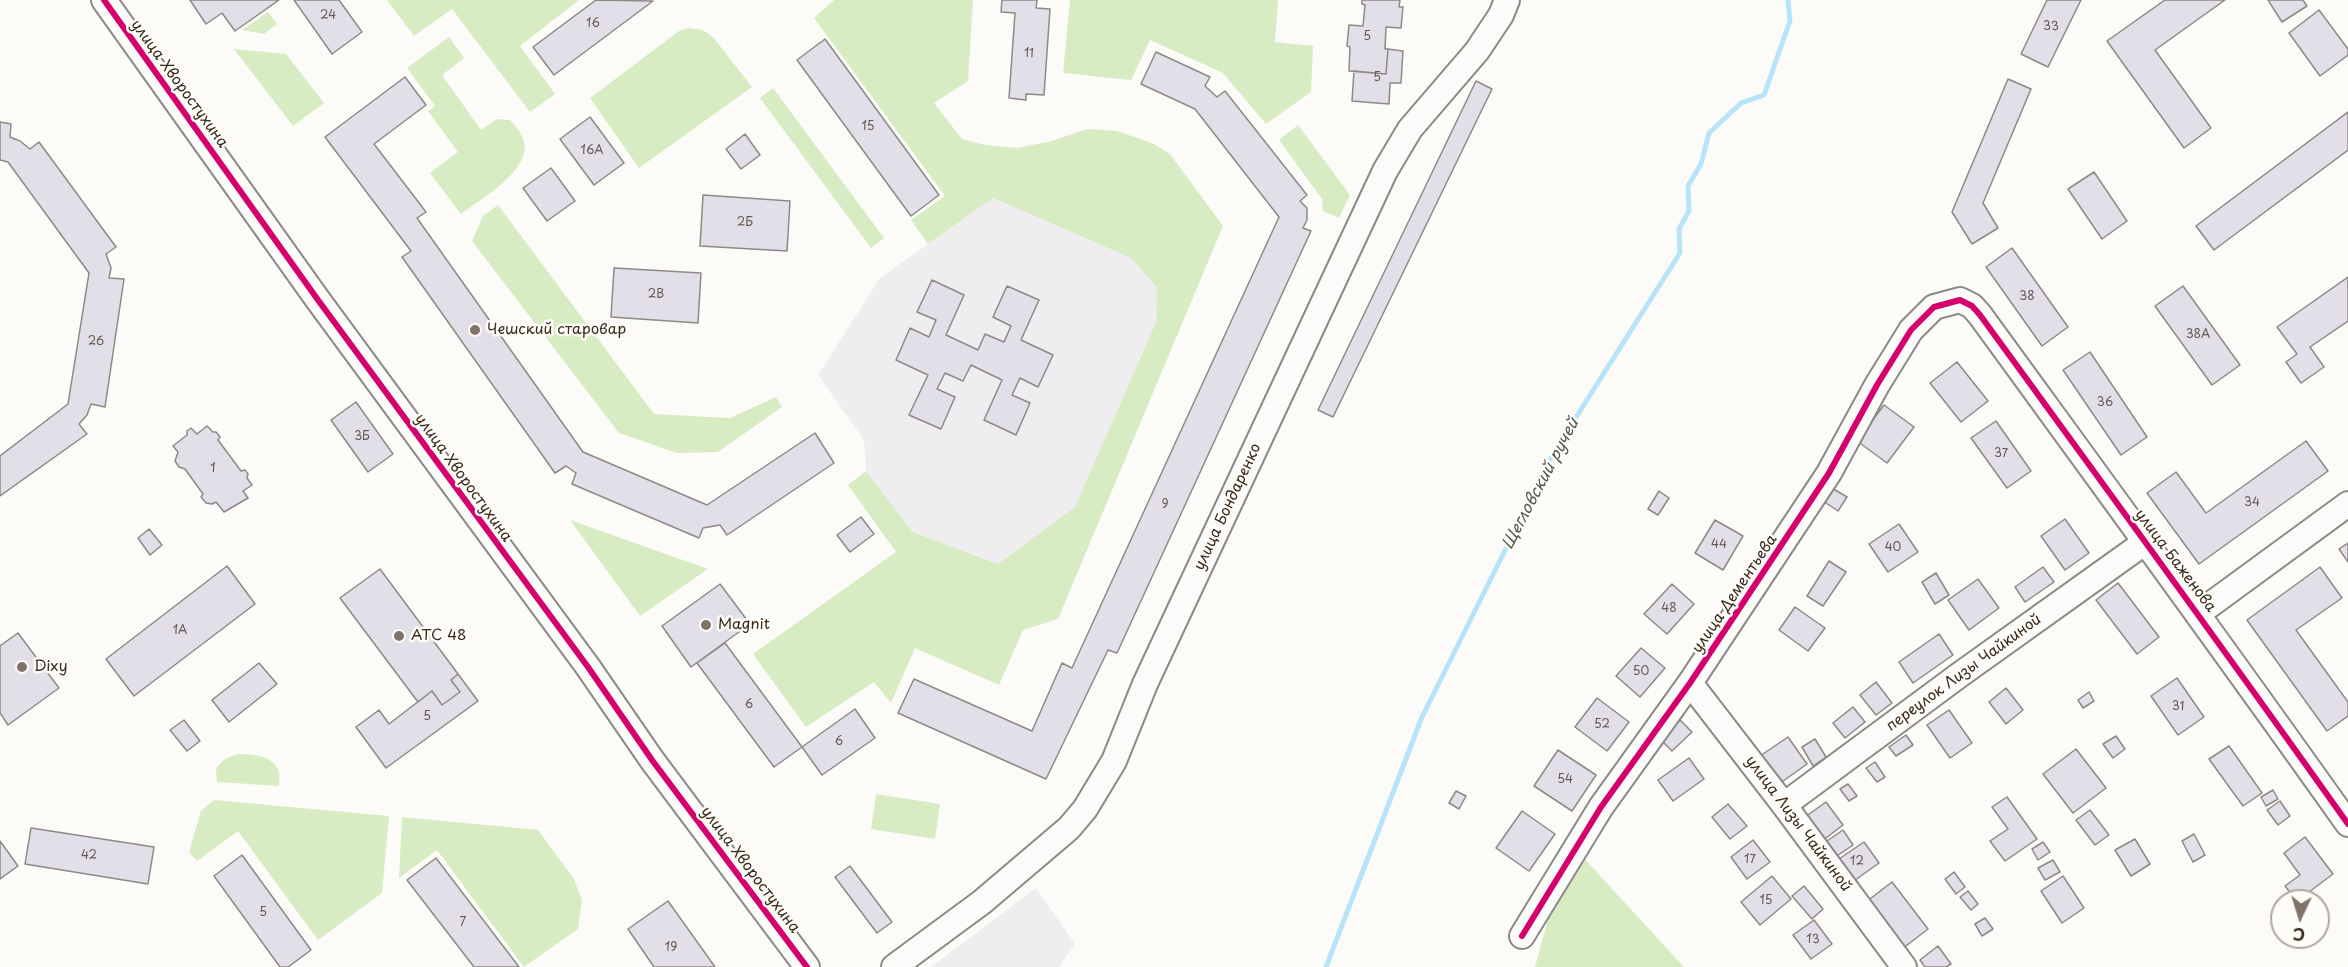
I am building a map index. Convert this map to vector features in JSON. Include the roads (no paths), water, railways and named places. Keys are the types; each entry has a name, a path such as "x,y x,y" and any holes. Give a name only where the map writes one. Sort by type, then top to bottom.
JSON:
{"street":[{"name":"улица Хворостухина","path":"104,0 324,309 588,667 652,760 807,967"},
{"name":"улица Бондаренко","path":"894,967 982,902 1055,842 1085,809 1114,761 1145,684 1385,171 1410,129 1477,51 1501,15 1507,0"},
{"name":"улица Дементьева","path":"1522,936 1601,807 1690,683 1829,473 1911,330 1934,307 1960,300 1972,306 1980,315"},
{"name":"улица Баженова","path":"1980,315 2145,543 2199,613 2348,824"},
{"path":"2199,613 2348,504"},
{"name":"переулок Лизы Чайкиной","path":"1784,805 1958,675 2145,543"},
{"name":"улица Лизы Чайкиной","path":"1690,683 1904,967"}],"waterway":[{"name":"Щегловский ручей","path":"1326,967 1422,717 1554,452 1680,253 1679,229 1689,211 1688,186 1701,164 1709,133 1741,103 1764,95 1790,21 1788,0"}],"place":[{"name":"Чешский старовар","path":"475,330"},
{"name":"Magnit","path":"706,625"},
{"name":"АТС 48","path":"399,636"},
{"name":"Dixy","path":"22,667"}]}
